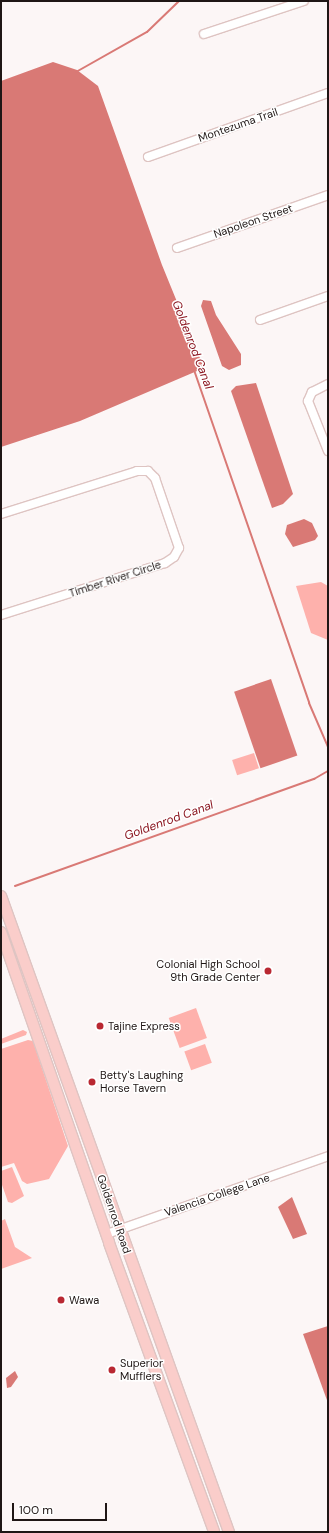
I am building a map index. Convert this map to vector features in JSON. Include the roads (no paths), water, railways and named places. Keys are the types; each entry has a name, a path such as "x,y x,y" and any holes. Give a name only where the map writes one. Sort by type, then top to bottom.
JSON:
{"main road":[{"name":"Goldenrod Road","path":"1,896 47,1022 119,1230 229,1532"},
{"name":"Goldenrod Road","path":"1,932 214,1532"},
{"path":"30,1013 47,1022"},
{"path":"178,1432 186,1435 197,1445"}],"street":[{"path":"204,34 304,1"},
{"name":"Montezuma Trail","path":"148,157 328,93"},
{"name":"Napoleon Street","path":"177,248 328,195"},
{"path":"260,320 328,296"},
{"path":"328,384 312,392 308,400 328,451"},
{"name":"Timber River Circle","path":"1,514 137,471 148,471 155,478 178,548 174,557 165,563 1,615"},
{"name":"Valencia College Lane","path":"107,1234 328,1156"}],"water":[{"path":"53,62 77,70 98,86 162,265 204,368 80,421 1,447 1,81"},
{"path":"203,300 211,301 216,315 241,354 241,365 229,370 222,366 201,306"},
{"path":"256,383 293,494 283,504 272,508 231,391 236,386"},
{"path":"304,519 312,523 318,536 315,540 293,547 285,534 287,525"},
{"path":"271,679 297,756 260,768 234,692"},
{"path":"292,1197 307,1234 293,1239 278,1207"},
{"path":"328,1326 328,1403 303,1334"},
{"path":"15,1371 18,1377 11,1387 7,1388 6,1378"}],"waterway":[{"name":"Goldenrod Canal","path":"76,72 147,32 179,1"},
{"name":"Goldenrod Canal","path":"194,370 309,703 328,747"},
{"name":"Goldenrod Canal","path":"15,886 314,779 328,771"}],"place":[{"name":"Colonial High School 9th Grade Center","path":"268,971"},
{"name":"Tajine Express","path":"100,1026"},
{"name":"Betty's Laughing Horse Tavern","path":"92,1082"},
{"name":"Wawa","path":"61,1300"},
{"name":"Superior Mufflers","path":"112,1370"}]}
